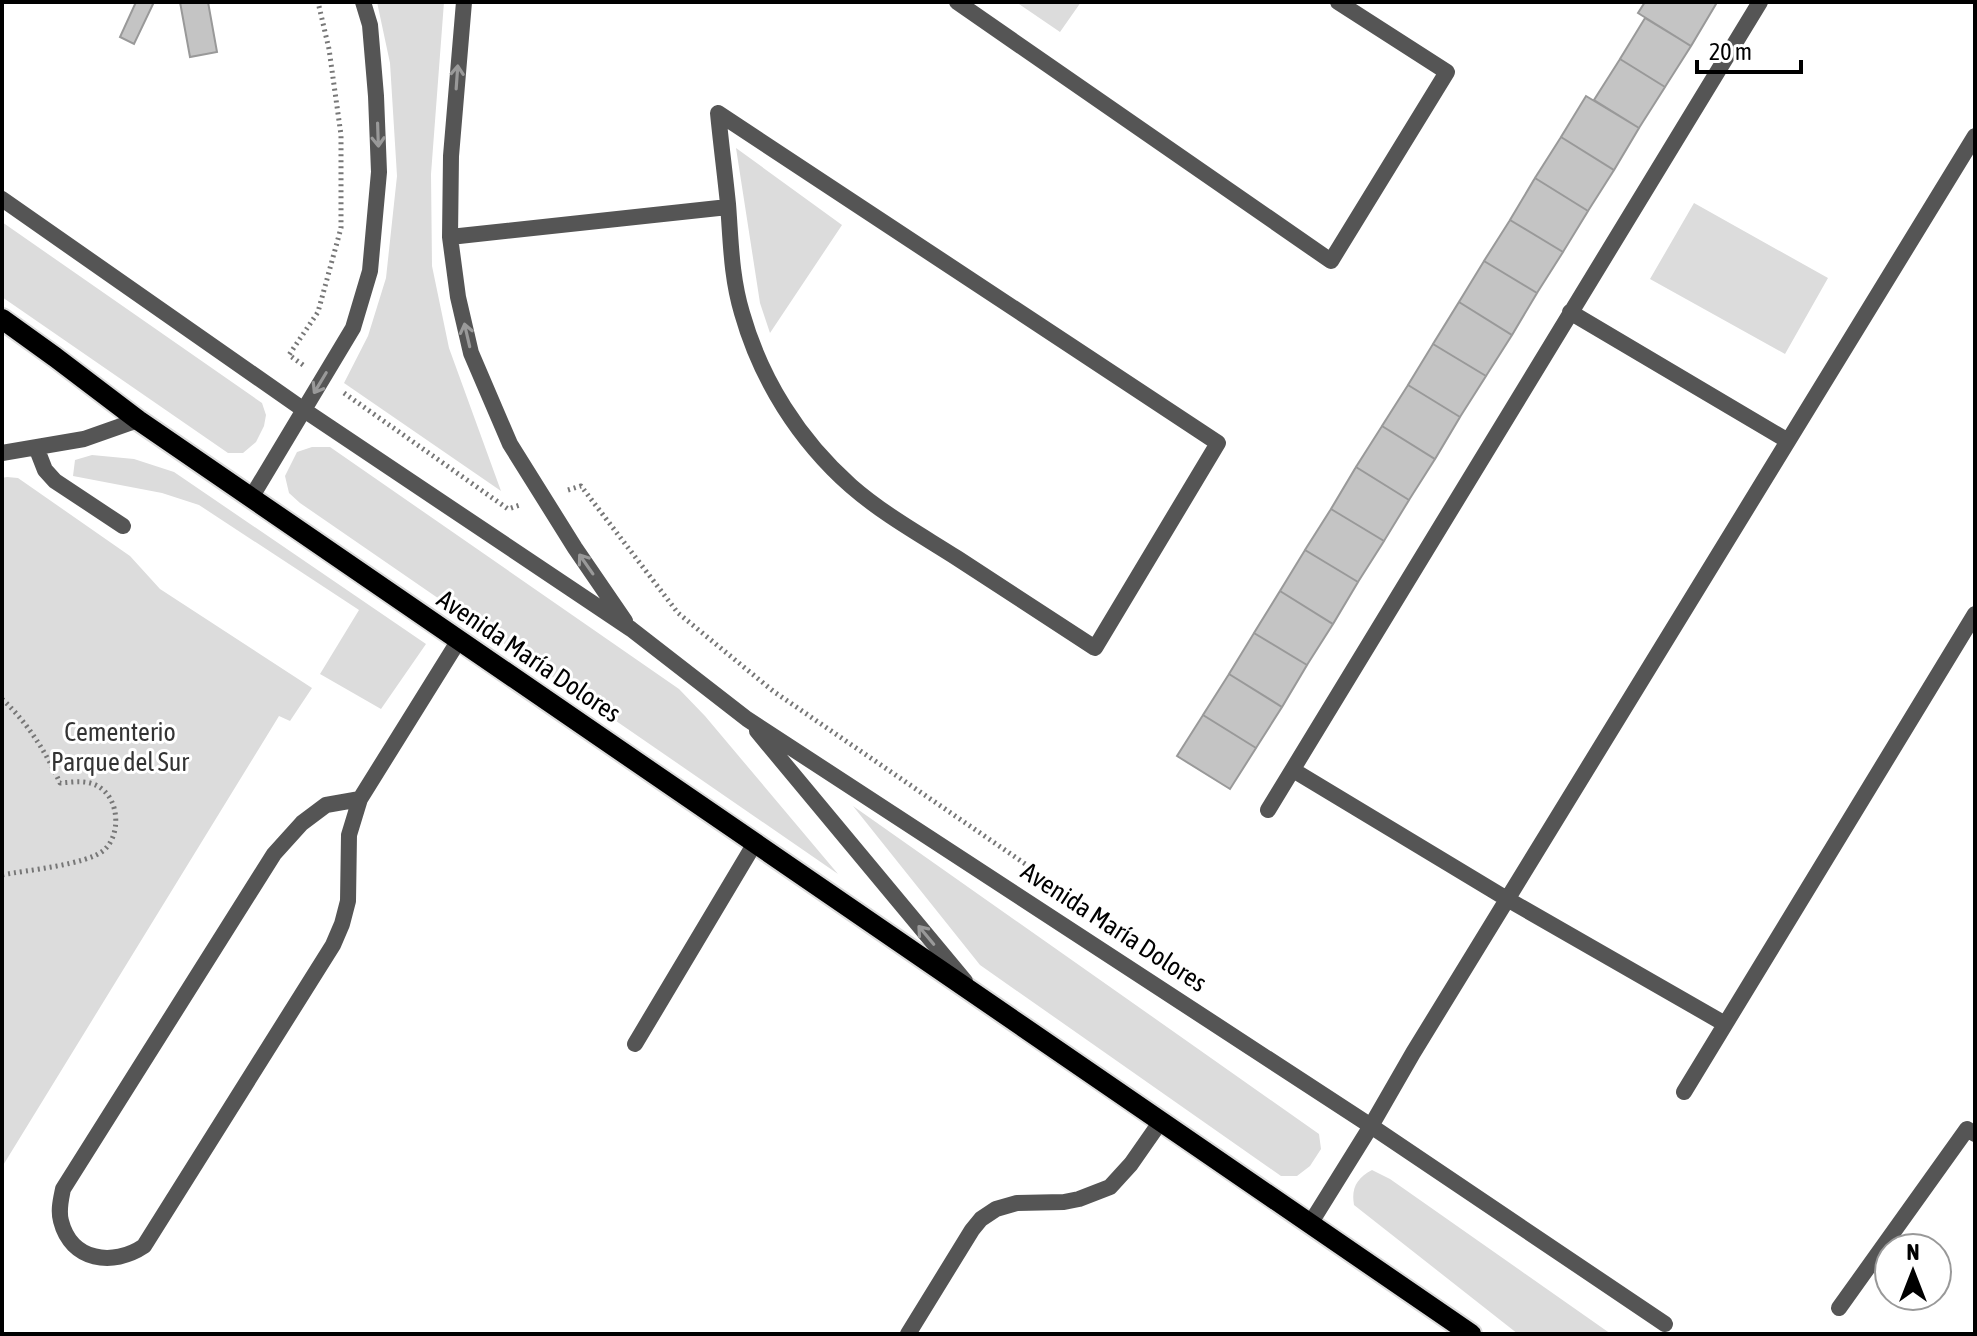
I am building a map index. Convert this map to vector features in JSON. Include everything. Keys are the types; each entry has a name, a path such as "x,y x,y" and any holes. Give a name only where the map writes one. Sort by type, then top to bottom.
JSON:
{"main road":[{"name":"Avenida María Dolores","path":"2,319 138,420 1471,1334"},
{"name":"Avenida María Dolores","path":"2,337 55,357"}],"street":[{"path":"251,498 353,328 370,271 379,172 370,25 363,2"},
{"path":"464,2 451,156 450,237 458,297 471,353 510,444 575,548 631,629"},
{"path":"957,2 1331,261 1447,72 1338,2"},
{"path":"1268,810 1760,2"},
{"path":"718,113 1218,443 1095,648 887,514 852,487 821,456 794,422 771,385 752,345 733,277 728,207 718,113"},
{"path":"1310,1224 1975,136"},
{"name":"Avenida María Dolores","path":"2,199 304,410 631,629 747,719 1371,1126 1665,1324"},
{"path":"450,237 728,207"},
{"path":"1570,312 1788,441"},
{"path":"2,453 84,439 138,420"},
{"path":"36,447 45,470 55,481 123,526"},
{"path":"1684,1092 1975,614"},
{"path":"360,799 326,805 302,823 274,854 63,1189 60,1220 76,1246 89,1254 118,1258 144,1246 333,945 348,901 349,835 360,799 459,640"},
{"name":"Avenida María Dolores","path":"747,719 976,995"},
{"path":"1293,770 1507,899 1725,1024"},
{"path":"635,1044 755,843"},
{"path":"908,1334 981,1219 996,1209 1017,1203 1064,1202 1110,1187 1120,1178 1161,1121"},
{"path":"1839,1308 1967,1129 1975,1134"}],"path":[{"path":"318,2 329,49 341,135 341,228 318,312 289,355 508,509 581,486 678,613 773,691 1056,885"},
{"path":"2,699 46,754 60,783 83,781 102,788 113,806 116,833 105,850 89,859 2,875"}],"green space":[{"path":"377,2 444,2 431,174 432,266 449,348 501,491 344,383 368,336 386,278 397,176 390,63"},
{"path":"1016,2 1081,2 1060,32"},
{"path":"736,148 842,225 770,333 760,303"},
{"path":"1694,203 1828,278 1785,354 1650,279"},
{"path":"2,222 262,403 266,415 256,442 243,453 228,453 2,297"},
{"path":"312,447 330,447 679,689 838,874 300,503 289,493 285,476 297,452"},
{"path":"92,455 134,459 174,472 426,644 381,709 320,674 359,610 199,505 162,493 73,476 75,460"},
{"name":"Cementerio Parque del Sur","path":"2,478 18,478 130,556 160,589 312,688 290,721 279,716 2,1167"},
{"path":"853,806 1319,1134 1321,1149 1310,1166 1297,1176 1281,1176 980,965"},
{"path":"1372,1170 1390,1179 1611,1334 1518,1334 1354,1205 1356,1184"}],"building":[{"path":"136,2 154,2 134,44 120,37"},
{"path":"180,2 208,2 217,52 190,57"},
{"path":"1645,2 1716,4 1691,46 1638,13"},
{"path":"1645,18 1691,46 1665,87 1620,59"},
{"path":"1620,59 1665,87 1639,128 1594,100"},
{"path":"1586,96 1639,128 1614,170 1561,137"},
{"path":"1561,137 1614,170 1588,211 1535,178"},
{"path":"1535,178 1588,211 1563,252 1510,220"},
{"path":"1510,220 1563,252 1537,293 1484,261"},
{"path":"1484,261 1537,293 1512,335 1459,302"},
{"path":"1459,302 1512,335 1486,376 1433,344"},
{"path":"1433,344 1486,376 1460,417 1408,385"},
{"path":"1408,385 1460,417 1435,459 1382,426"},
{"path":"1382,426 1435,459 1409,500 1356,467"},
{"path":"1356,467 1409,500 1384,541 1331,509"},
{"path":"1331,509 1384,541 1358,582 1305,550"},
{"path":"1305,550 1358,582 1333,624 1280,591"},
{"path":"1280,591 1333,624 1307,665 1254,633"},
{"path":"1254,633 1307,665 1282,707 1229,674"},
{"path":"1229,674 1282,707 1256,748 1203,715"},
{"path":"1203,715 1256,748 1230,789 1177,756"}]}
